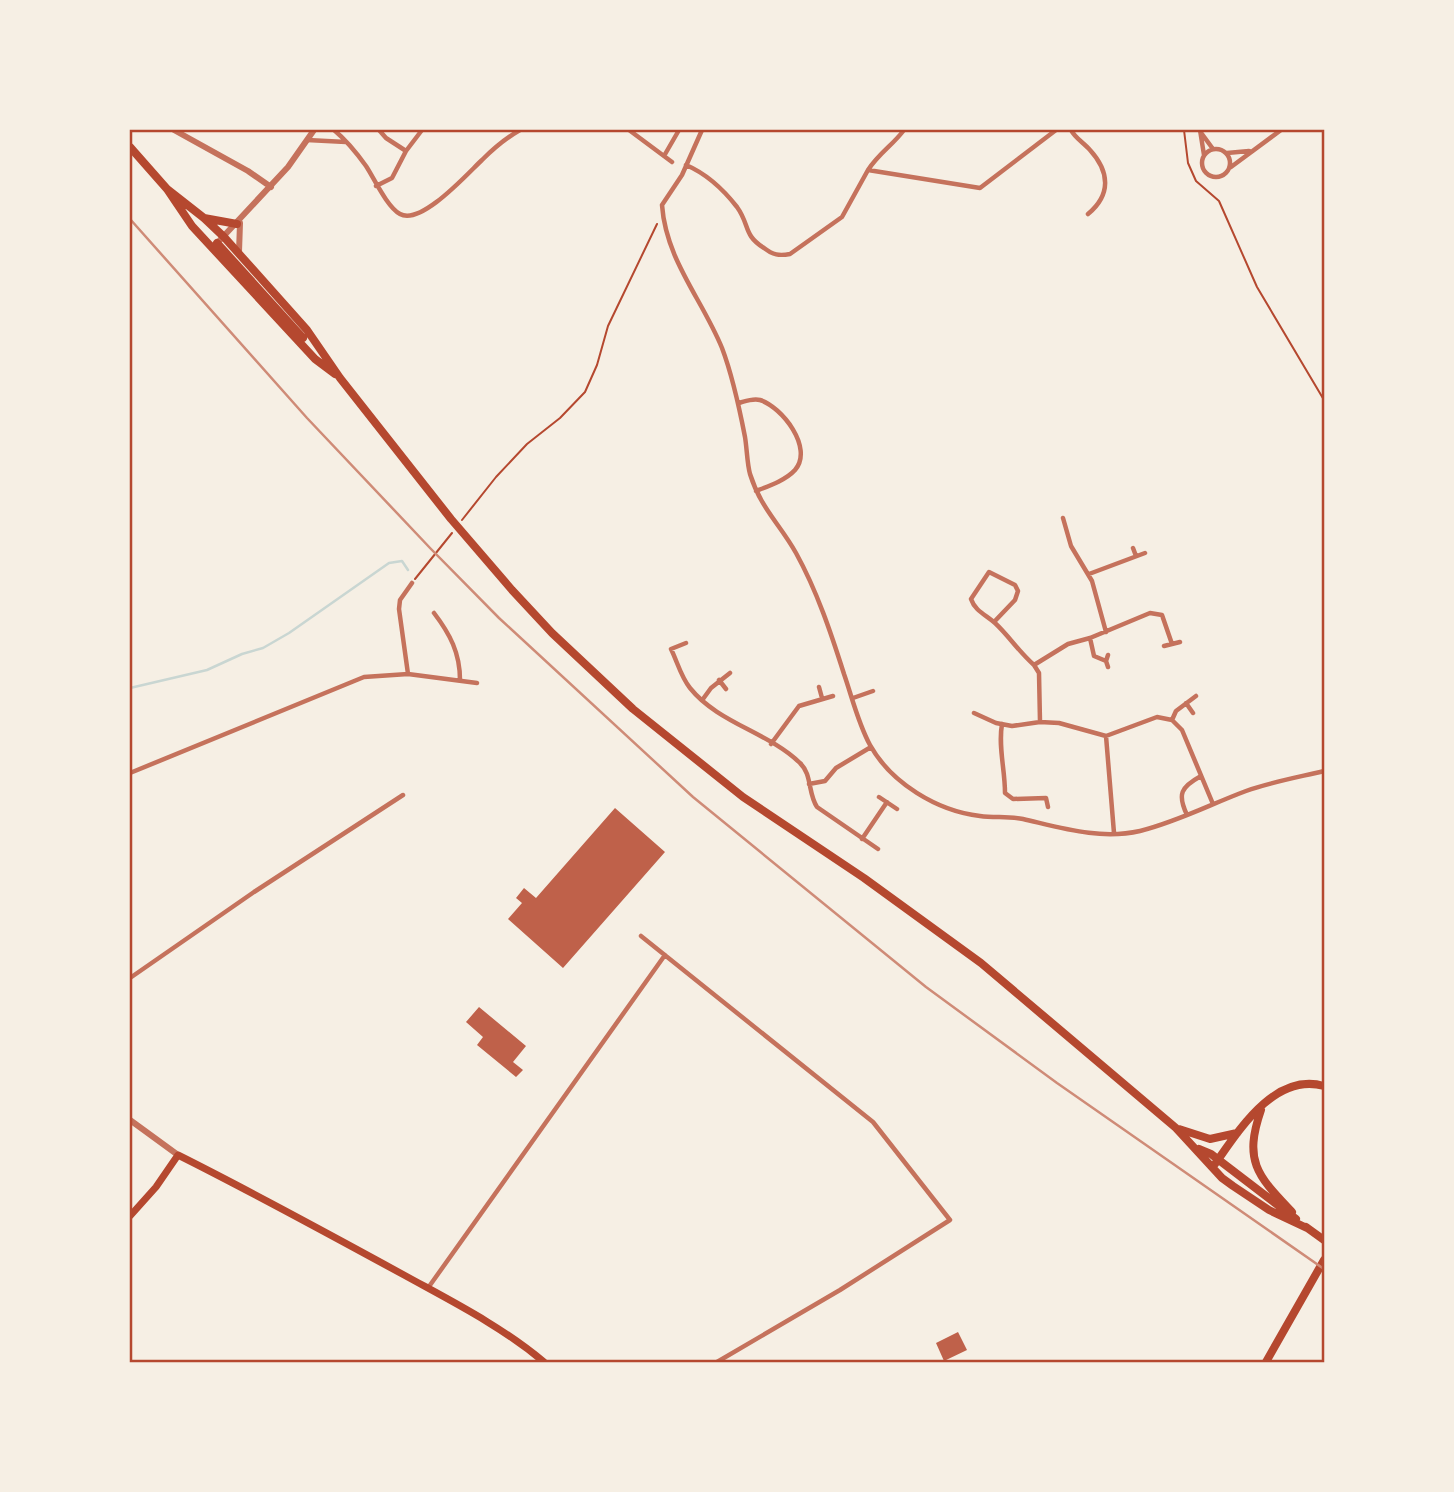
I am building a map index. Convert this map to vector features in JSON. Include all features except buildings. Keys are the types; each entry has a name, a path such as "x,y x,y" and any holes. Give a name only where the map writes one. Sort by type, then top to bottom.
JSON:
{"highway":[{"path":"130,147 167,189 192,226 217,243 239,252 307,330 340,378 451,519 512,590 552,633 633,709 743,797 864,878 981,963 1176,1128 1212,1168 1233,1186 1269,1210 1309,1229"},
{"path":"167,189 204,218 217,243 315,359 340,378"},
{"path":"204,218 238,222"},
{"path":"1212,1168 1239,1132 1274,1095 1299,1085 1315,1083 1325,1086"},
{"path":"1263,1104 1252,1143 1258,1171 1264,1182 1309,1229"},
{"path":"1176,1128 1210,1139 1239,1132"},
{"path":"1196,1148 1211,1154 1325,1240"},
{"path":"1218,1160 1220,1168 1286,1218"},
{"path":"1266,1363 1325,1260"}],"main road":[{"path":"130,1216 156,1187 178,1155 273,1202 453,1301 510,1335 544,1363"}],"street":[{"path":"174,130 248,171 271,187"},
{"path":"217,243 271,187 314,130"},
{"path":"334,130 347,142 367,168 376,186 399,214 408,216 419,213 454,187 508,137 520,130"},
{"path":"379,130 406,151"},
{"path":"376,186 392,177 406,151 422,130"},
{"path":"628,130 672,162"},
{"path":"664,156 679,130"},
{"path":"702,130 686,165 662,205 674,257 721,345 733,378 749,471 756,491 795,552 813,590 871,747 904,783 925,798 959,812 1020,818 1069,830 1114,834 1141,831 1187,816 1255,788 1325,771"},
{"path":"686,165 723,189 740,211 752,242 780,256 790,254 842,216 878,155 904,130"},
{"path":"868,170 980,188 1056,130"},
{"path":"1071,130 1100,161 1104,178 1106,192 1100,204 1088,214"},
{"path":"1200,130 1204,155 1202,165 1210,176 1225,175 1230,167 1281,130"},
{"path":"1200,130 1213,149"},
{"path":"307,140 347,142"},
{"path":"1204,155 1213,149 1227,153 1250,151"},
{"path":"1227,153 1230,167"},
{"path":"238,222 239,252"},
{"path":"738,403 756,398 764,402 796,433 802,446 802,456 795,469 782,479 756,491"},
{"path":"1063,518 1071,546 1088,574 1105,632"},
{"path":"1133,548 1136,556"},
{"path":"1088,574 1145,553"},
{"path":"994,622 1015,600 1018,590 1015,585 989,572 971,599 974,607 994,622 1017,650 1034,665 1038,673 1040,722"},
{"path":"408,674 399,608 400,600 412,583"},
{"path":"434,613 450,635 457,655 460,680"},
{"path":"1034,665 1068,644 1090,638 1150,613 1160,614 1172,644"},
{"path":"1090,638 1094,656 1107,664 1108,655"},
{"path":"1164,646 1180,642"},
{"path":"686,643 671,649 690,688 729,720 802,764 817,807 878,849"},
{"path":"703,699 719,680 730,673"},
{"path":"130,773 348,682 376,675 408,674 477,683"},
{"path":"719,680 726,689"},
{"path":"819,687 822,698"},
{"path":"852,698 873,691"},
{"path":"771,744 799,706 833,696"},
{"path":"1172,720 1176,711 1196,696"},
{"path":"1186,704 1193,713"},
{"path":"974,713 1012,726 1040,722 1059,723 1107,736 1157,717 1172,720 1182,730 1213,804"},
{"path":"1002,724 999,741 1004,765 1005,793 1013,799 1046,798 1048,807"},
{"path":"1107,736 1114,834"},
{"path":"809,784 825,781 836,768 871,747"},
{"path":"1187,816 1181,796 1190,782 1201,776"},
{"path":"130,978 402,794"},
{"path":"879,797 897,809"},
{"path":"862,839 887,802"},
{"path":"641,936 873,1122 950,1220 840,1290 717,1363"},
{"path":"428,1288 665,955"},
{"path":"130,1120 178,1155"}],"path":[{"path":"1184,130 1188,163 1196,181 1219,201 1257,287 1325,400"},
{"path":"462,521 496,477 527,444 560,418 585,392 597,365 608,326 658,222 663,218"},
{"path":"412,583 452,533"}],"waterway":[{"path":"130,688 207,670 263,648 289,633 389,563 402,561 408,570"}],"railway":[{"path":"130,219 307,418 431,549 499,618 693,797 926,987 1057,1083 1324,1269"}]}
